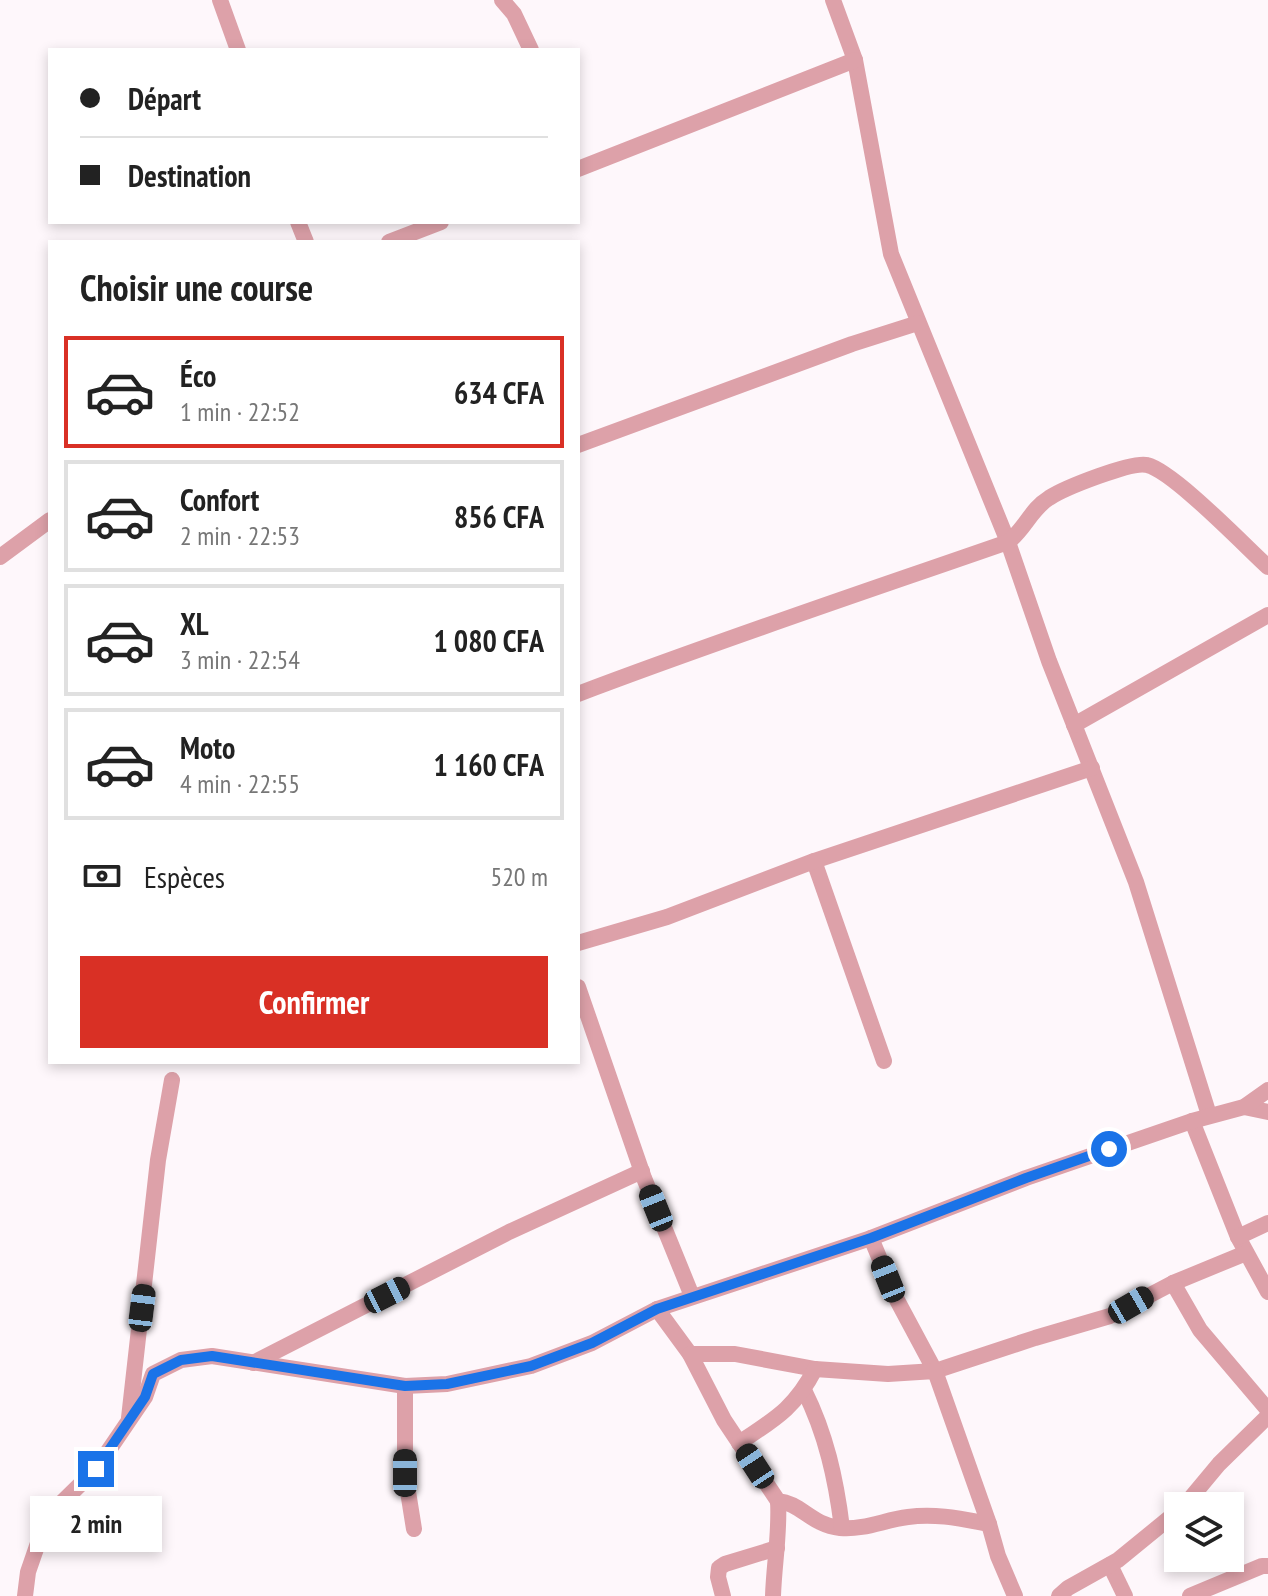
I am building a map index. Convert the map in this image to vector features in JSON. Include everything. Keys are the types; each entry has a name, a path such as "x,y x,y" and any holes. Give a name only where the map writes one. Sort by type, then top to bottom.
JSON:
{"street":[{"path":"220,0 237,48"},
{"path":"502,0 514,14 530,48"},
{"path":"833,0 855,60 891,254 1008,542 1030,609 1136,882 1200,1118 1238,1237 1268,1292"},
{"path":"580,168 855,60"},
{"path":"394,240 436,224"},
{"path":"580,444 852,344 918,323"},
{"path":"580,693 761,626 1008,542 1021,532 1035,509 1051,497 1117,469 1146,464 1169,475 1268,567"},
{"path":"0,557 48,521"},
{"path":"1074,725 1268,615"},
{"path":"580,942 667,917 814,861 1092,768"},
{"path":"814,861 884,1061"},
{"path":"580,993 642,1171 692,1296"},
{"path":"128,1423 158,1160 172,1080"},
{"path":"25,1596 28,1572 47,1517 96,1469 145,1397 153,1374 181,1360 212,1356 405,1386 447,1384 531,1366 592,1343 657,1309 871,1238 1026,1178 1200,1118 1244,1107 1268,1090"},
{"path":"1244,1107 1268,1112"},
{"path":"251,1364 509,1232 642,1171"},
{"path":"1238,1237 1268,1223"},
{"path":"871,1238 904,1314 935,1371 998,1556 1015,1596"},
{"path":"690,1354 735,1354 815,1369 888,1374 935,1371 1110,1316 1173,1283 1246,1253"},
{"path":"1173,1283 1200,1330 1268,1413 1196,1492"},
{"path":"657,1309 690,1354 724,1420 778,1501 779,1529 773,1596"},
{"path":"739,1443 783,1415 804,1390 815,1369"},
{"path":"405,1386 405,1473 414,1529"},
{"path":"804,1390 815,1412 835,1474 842,1528"},
{"path":"778,1501 789,1502 823,1525 842,1528 864,1529 907,1517 930,1515 989,1524"},
{"path":"1059,1596 1110,1565 1164,1522"},
{"path":"723,1596 719,1568 777,1548"},
{"path":"1110,1565 1125,1596"},
{"path":"1190,1596 1268,1566"}],"route":[{"path":"96,1469 145,1397 153,1374 181,1360 212,1356 405,1386 447,1384 531,1366 592,1343 657,1309 871,1238 1109,1149"}]}
